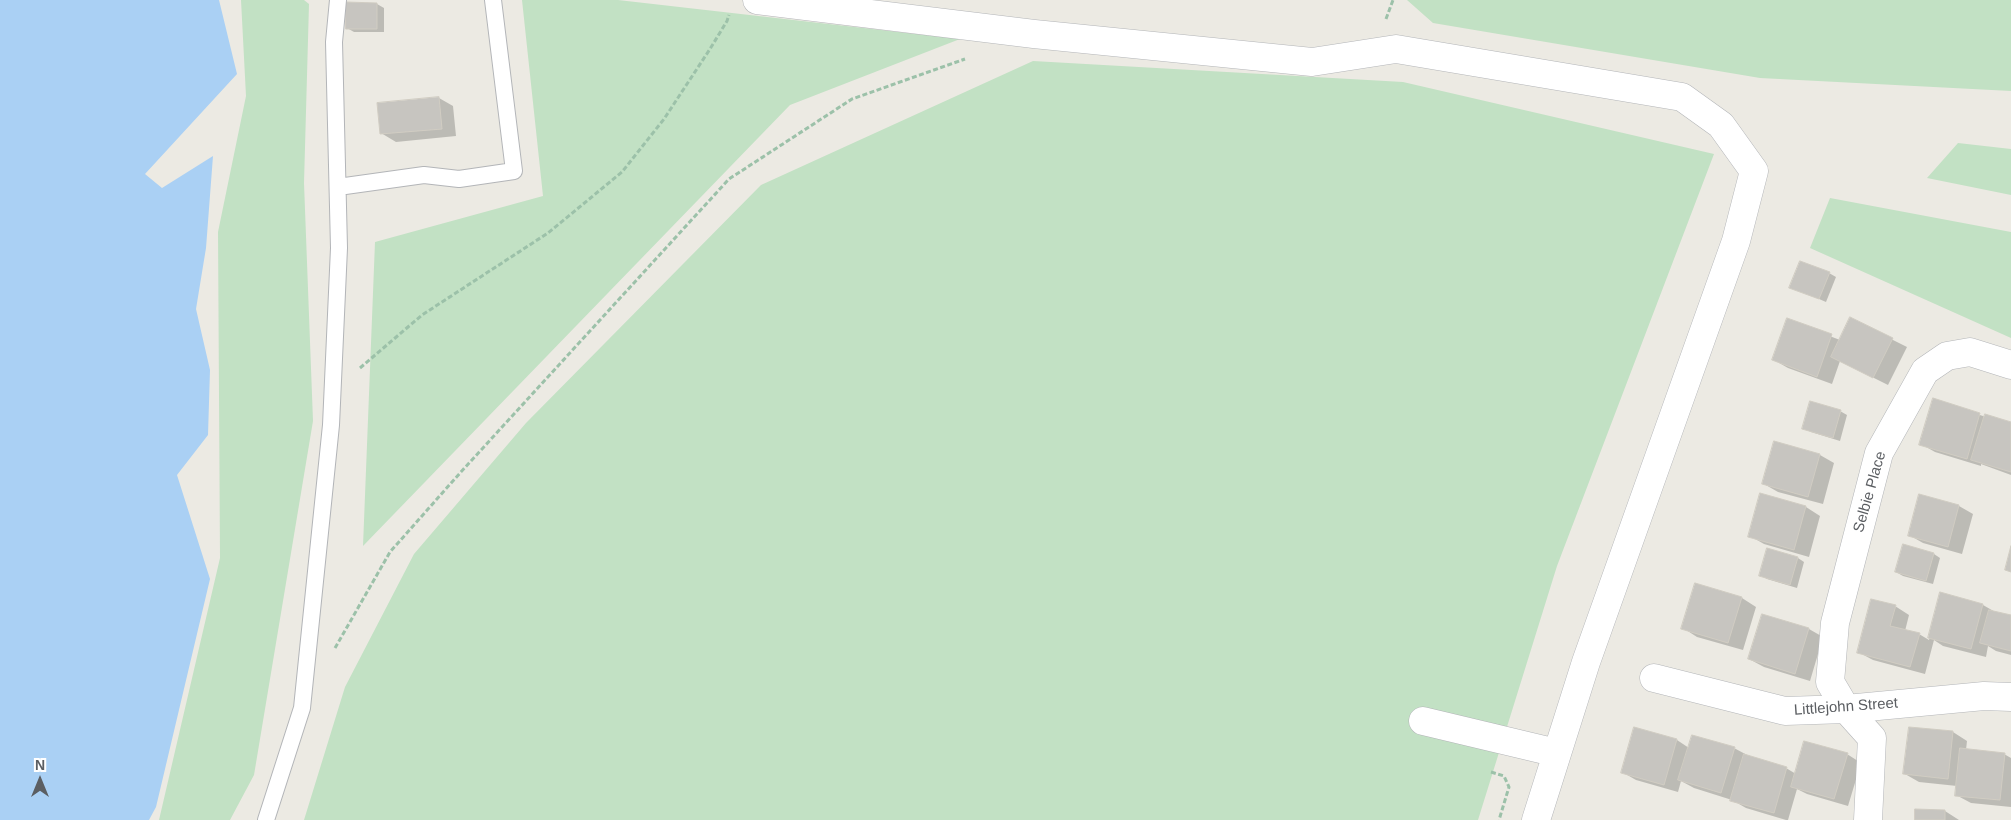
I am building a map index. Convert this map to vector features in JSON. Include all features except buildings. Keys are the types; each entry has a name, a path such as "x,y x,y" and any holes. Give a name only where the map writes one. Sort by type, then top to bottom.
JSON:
{"street":[{"path":"757,0 1034,34 1312,62 1396,49 1682,98 1721,125 1754,171 1736,241 1586,662 1536,820"},
{"name":"Selbie Place","path":"1868,820 1872,738 1846,709 1830,682 1835,623 1879,453 1925,371 1947,356 1970,352 2011,365"},
{"name":"Littlejohn Street","path":"1654,678 1785,711 1846,709 1984,696 2011,697"},
{"path":"1423,720 1557,753"}],"lane":[{"path":"266,820 302,708 331,425 340,248 334,42 338,0"},
{"path":"338,187 424,175 459,179 514,171 493,0"}],"path":[{"path":"332,392 422,315 548,233 622,172 664,119 710,49 727,21 730,7"},
{"path":"331,656 390,552 729,180 852,99 970,57"},
{"path":"1486,770 1504,776 1509,787 1499,820"}],"green space":[{"path":"241,0 304,0 309,4 304,183 313,421 254,775 230,820 159,820 220,558 218,232 246,96"},
{"path":"522,0 618,0 960,39 790,105 363,546 375,242 543,196"},
{"path":"1407,0 2011,0 2011,91 1760,78 1433,23"},
{"path":"1033,61 1403,82 1714,154 1557,566 1478,820 304,820 345,687 414,554 526,423 761,185"},
{"path":"1958,143 2011,149 2011,195 1927,178"},
{"path":"1830,198 2011,232 2011,338 1810,248"}],"water":[{"path":"0,0 219,0 237,74 145,174 162,188 213,156 206,248 196,309 210,370 208,435 177,475 210,579 156,807 149,820 0,820"}]}
